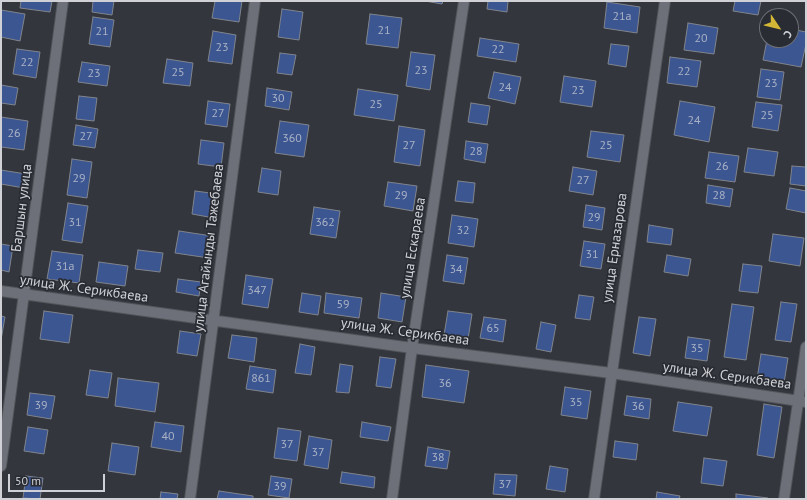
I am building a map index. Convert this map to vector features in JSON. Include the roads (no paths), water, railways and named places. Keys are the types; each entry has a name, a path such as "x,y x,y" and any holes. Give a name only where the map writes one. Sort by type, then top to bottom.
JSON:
{"street":[{"name":"Баршын улица","path":"1,466 63,1"},
{"name":"улица Агайынды Тажебаева","path":"190,499 255,1"},
{"name":"улица Ескараева","path":"392,499 412,348 464,1"},
{"name":"улица Ерназарова","path":"594,499 665,1"},
{"name":"улица Ж. Серикбаева","path":"1,291 412,348 611,373 802,401"},
{"path":"784,499 802,401 806,347"}]}
